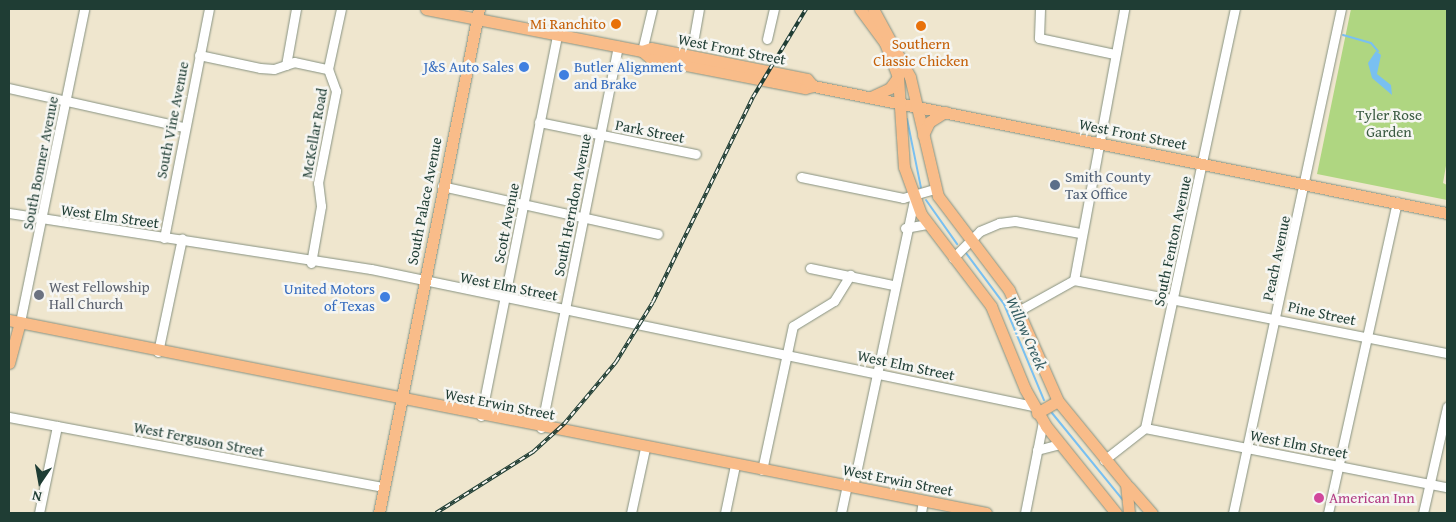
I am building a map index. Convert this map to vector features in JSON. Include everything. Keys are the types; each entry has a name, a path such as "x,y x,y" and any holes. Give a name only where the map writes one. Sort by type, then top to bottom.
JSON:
{"main road":[{"name":"West Front Street","path":"426,9 478,14 557,35 642,51 651,48 788,75 807,79 813,86 1447,213"},
{"path":"860,9 885,43 898,76 901,104 902,156 914,199 927,224 994,312 1022,383 1038,413 1060,444 1116,513"},
{"path":"873,9 901,54 917,107 935,189 1020,310 1058,401 1104,460 1152,513"},
{"name":"South Palace Avenue","path":"378,513 423,280 478,14"},
{"path":"870,97 890,88 898,76"},
{"path":"923,137 927,124 945,112"},
{"path":"9,363 14,321"},
{"name":"West Erwin Street","path":"14,321 158,352 541,428 986,513"},
{"path":"1038,413 1058,401"},
{"path":"1126,484 1129,513"}],"street":[{"name":"South Bonner Avenue","path":"14,321 43,220 84,9"},
{"name":"South Vine Avenue","path":"164,238 184,127 209,9"},
{"path":"286,64 296,9"},
{"path":"199,55 260,68 294,62 328,69 341,9"},
{"path":"642,51 652,9"},
{"path":"694,37 699,9"},
{"path":"767,39 774,9"},
{"path":"1040,9 1039,38 1114,54"},
{"path":"1020,310 1074,280 1080,233 1124,9"},
{"name":"South Fenton Avenue","path":"1145,428 1235,9"},
{"name":"Peach Avenue","path":"1234,513 1306,184 1341,9"},
{"name":"Scott Avenue","path":"481,416 506,300 557,35"},
{"name":"South Herndon Avenue","path":"541,428 618,46"},
{"name":"McKellar Road","path":"310,263 321,206 318,184 336,91 328,69"},
{"path":"9,88 184,127"},
{"name":"Park Street","path":"539,122 696,154"},
{"path":"802,177 914,199 935,189"},
{"path":"442,186 658,234"},
{"path":"841,513 850,486 876,373 905,228 914,199"},
{"path":"1328,513 1397,202"},
{"name":"West Elm Street","path":"9,213 164,238 182,238 310,263 423,280 506,300 1002,399 1038,413"},
{"path":"953,258 970,240 1007,221 1080,233"},
{"path":"905,228 927,224"},
{"path":"158,352 182,238"},
{"path":"810,268 893,285"},
{"path":"762,470 785,355 796,322 834,301 850,276"},
{"name":"Pine Street","path":"1074,280 1174,297 1447,353"},
{"path":"1002,399 1015,396 1022,383"},
{"path":"1423,513 1447,407"},
{"path":"1024,513 1037,450 1038,413"},
{"name":"West Ferguson Street","path":"9,417 384,487"},
{"path":"39,513 57,426"},
{"path":"1104,460 1145,428"},
{"name":"West Elm Street","path":"1145,428 1447,488"},
{"path":"1037,450 1060,444"},
{"path":"631,513 645,448"},
{"path":"725,513 735,465"},
{"path":"920,513 923,501"}],"green space":[{"name":"Tyler Rose Garden","path":"1351,9 1447,9 1447,160 1443,183 1447,185 1447,200 1317,174"}],"water":[{"path":"1376,51 1381,55 1377,74 1391,85 1392,95 1372,78 1368,63"}],"waterway":[{"path":"1343,35 1371,43 1378,51"},
{"name":"Willow Creek","path":"907,119 921,188"},
{"name":"Willow Creek","path":"926,200 957,244"},
{"name":"Willow Creek","path":"966,253 1004,304 1044,400"},
{"name":"Willow Creek","path":"1052,413 1123,500"}],"railway":[{"path":"436,513 533,452 564,424 616,362 653,302 753,97 806,9"}],"place":[{"name":"Mi Ranchito","path":"616,24"},
{"name":"Southern Classic Chicken","path":"921,26"},
{"name":"J&S Auto Sales","path":"524,67"},
{"name":"Butler Alignment and Brake","path":"564,75"},
{"name":"Smith County Tax Office","path":"1055,185"},
{"name":"West Fellowship Hall Church","path":"39,295"},
{"name":"United Motors of Texas","path":"385,297"},
{"name":"American Inn","path":"1319,498"}]}
